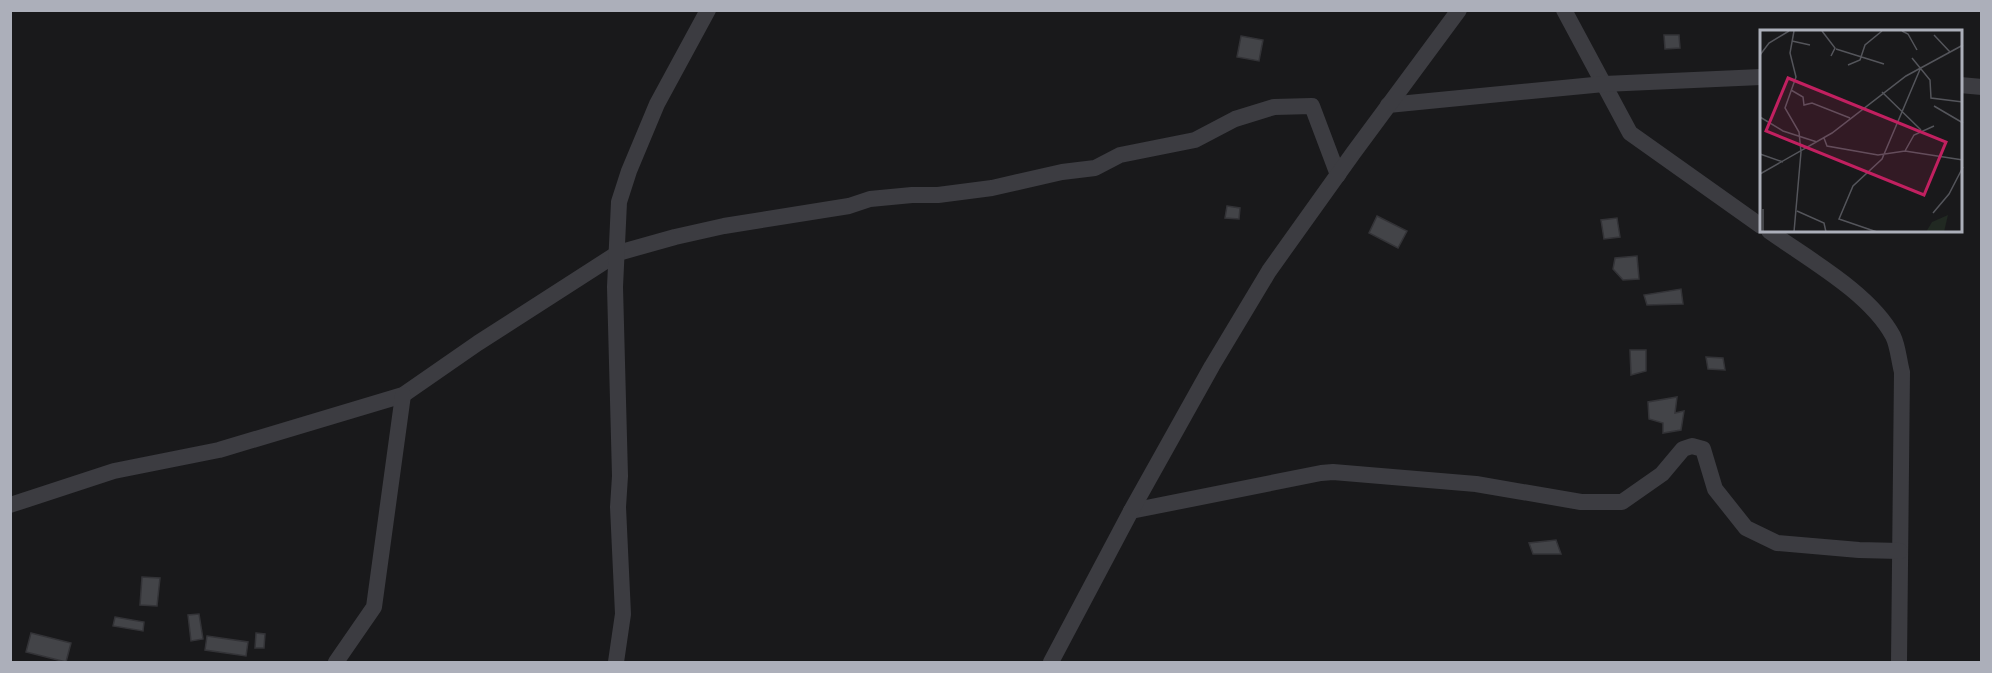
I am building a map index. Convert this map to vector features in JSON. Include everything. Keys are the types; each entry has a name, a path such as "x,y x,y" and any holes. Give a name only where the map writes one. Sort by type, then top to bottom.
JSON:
{"street":[{"path":"616,663 623,614 618,507 620,476 615,287 619,202 629,171 657,104 708,10"},
{"path":"1051,663 1131,511 1212,366 1264,280 1459,10"},
{"path":"1564,10 1630,133 1760,225"},
{"path":"1389,105 1604,84 1760,76"},
{"path":"1962,85 1982,87"},
{"path":"10,505 114,471 219,450 403,395 478,343 618,253 675,237 724,226 849,206 870,199 938,195 992,188 1062,172 1095,168 1120,155 1195,140 1235,119 1274,107 1312,106 1338,175"},
{"path":"1769,232 1851,289 1875,311 1894,337 1902,372 1899,663"},
{"path":"336,663 374,607 403,395"},
{"path":"1131,511 1333,472 1476,484 1581,502 1622,502 1662,474 1683,449 1692,446 1703,449 1714,489 1746,528 1777,543 1838,549 1900,551"}],"building":[{"path":"1664,35 1679,35 1680,48 1665,49"},
{"path":"1241,36 1263,40 1259,61 1237,57"},
{"path":"1227,206 1240,208 1239,219 1225,218"},
{"path":"1377,216 1407,231 1398,248 1369,233"},
{"path":"1617,218 1620,237 1604,239 1601,220"},
{"path":"1637,256 1639,279 1623,280 1613,269 1615,258"},
{"path":"1681,289 1683,304 1647,305 1644,295"},
{"path":"1630,350 1646,350 1646,371 1631,375"},
{"path":"1706,357 1723,358 1725,370 1708,369"},
{"path":"1677,397 1675,413 1684,411 1681,430 1663,433 1663,423 1649,419 1648,402"},
{"path":"1556,540 1561,554 1533,554 1529,543"},
{"path":"142,577 160,578 157,606 140,605"},
{"path":"199,614 203,639 191,641 188,615"},
{"path":"115,617 144,622 143,631 113,626"},
{"path":"31,633 71,643 66,662 26,652"},
{"path":"256,633 265,634 264,648 255,648"},
{"path":"207,636 248,642 246,656 205,650"}]}
